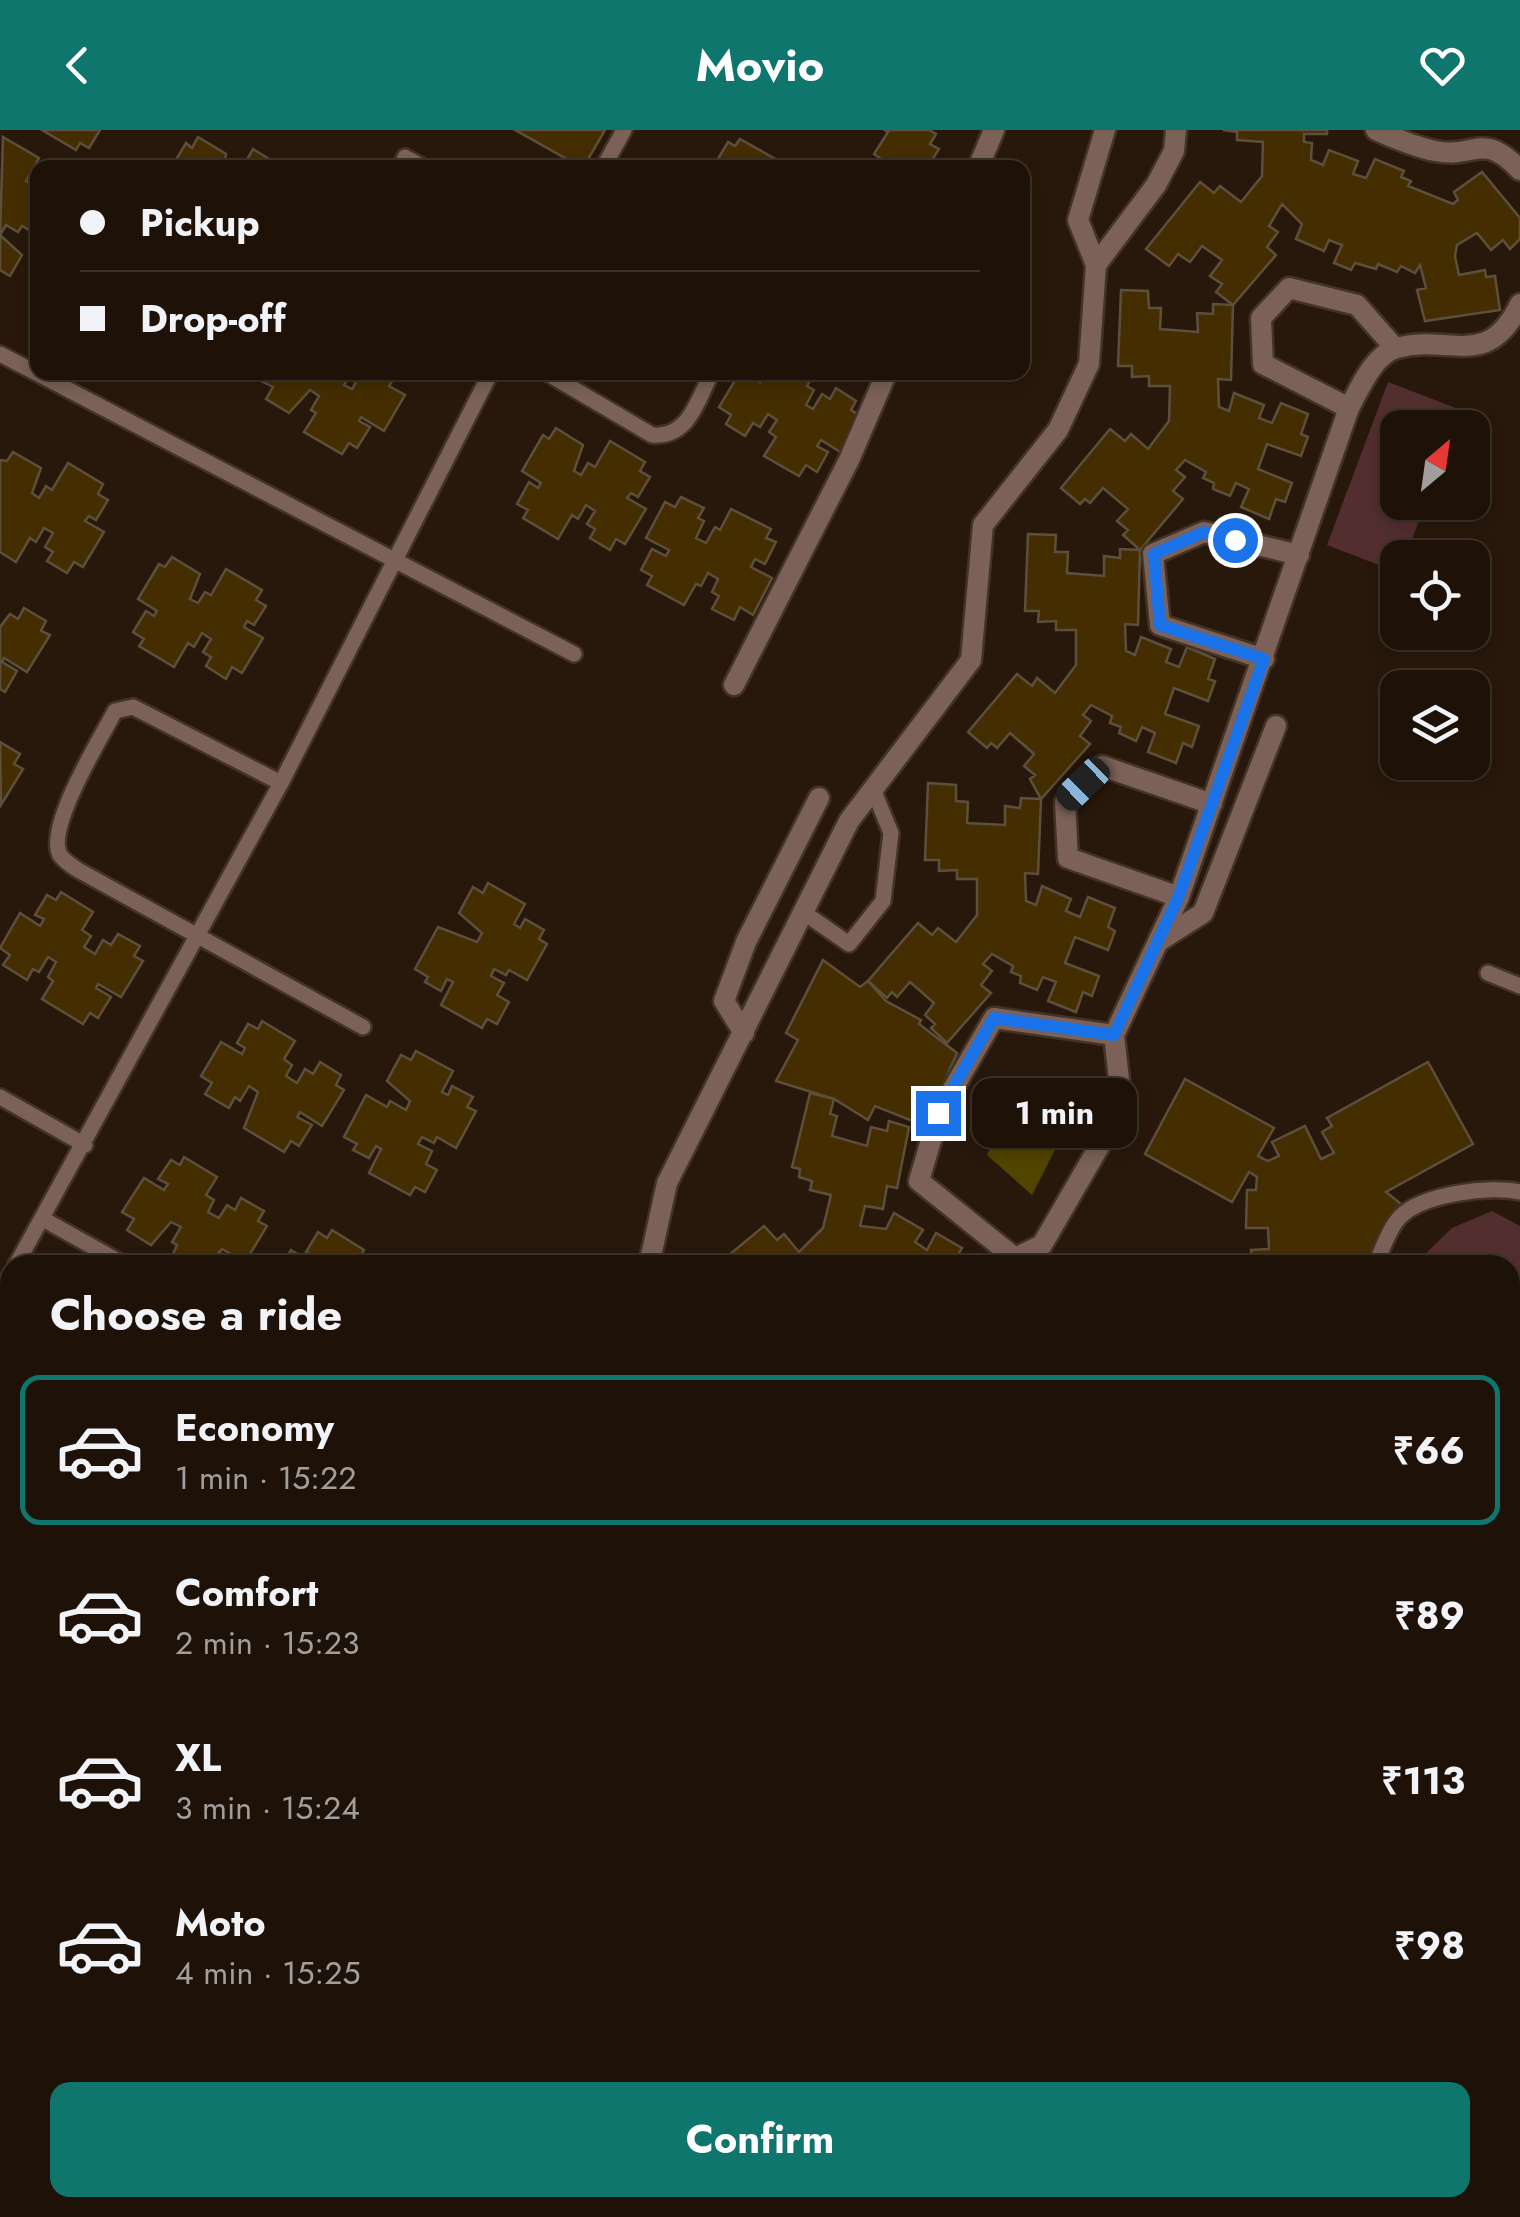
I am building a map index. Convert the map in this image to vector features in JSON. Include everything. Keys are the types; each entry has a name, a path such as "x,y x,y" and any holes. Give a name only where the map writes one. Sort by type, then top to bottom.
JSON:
{"street":[{"path":"981,160 994,130"},
{"path":"651,1255 667,1183 848,821 971,660 983,526 1058,430 1089,364 1096,265 1078,220 1105,130"},
{"path":"1096,265 1156,185 1174,151 1176,130"},
{"path":"1376,130 1438,152 1482,144 1500,149 1520,170"},
{"path":"1349,408 1264,364 1261,318 1289,288 1357,305 1395,348"},
{"path":"1024,1255 1042,1245 1122,1107 1114,1035 1178,898 1349,408 1370,369 1395,348 1473,347 1508,329 1520,304"},
{"path":"734,685 849,460 884,380"},
{"path":"1264,659 1160,625 1154,554 1204,532 1299,555"},
{"path":"1159,942 1203,912 1276,726"},
{"path":"1178,898 1068,858 1064,802 1102,766 1212,804"},
{"path":"744,1033 724,1001 746,942 819,798"},
{"path":"1004,1255 919,1182 938,1113 994,1018 1114,1035"}],"lane":[{"path":"607,160 624,130"},
{"path":"0,354 30,370"},
{"path":"49,380 574,654"},
{"path":"22,1255 86,1145 280,783 396,564 487,380"},
{"path":"559,380 652,434 668,436 682,430 708,380"},
{"path":"280,783 133,707 115,711 58,823 60,856 363,1027"},
{"path":"803,912 849,944 883,901 890,833 873,789"},
{"path":"1488,973 1520,986"},
{"path":"0,1097 86,1145"},
{"path":"1380,1255 1401,1216 1451,1194 1503,1188 1520,1192"},
{"path":"43,1219 108,1255"}],"shaded area":[{"path":"1388,382 1461,410 1380,410 1380,520 1419,520 1412,540 1380,540 1380,565 1327,545"},
{"path":"1027,1076 1086,1089 1032,1195 987,1155"},
{"path":"1492,1211 1520,1226 1520,1255 1424,1255 1452,1228"}],"building":[{"path":"42,130 100,130 89,148 80,143 76,150"},
{"path":"515,130 605,130 588,160 569,160"},
{"path":"885,130 929,130 936,134 930,144 939,149 932,160 883,160 874,154 888,132"},
{"path":"1223,130 1327,130 1327,134 1304,134 1304,142 1312,143 1311,160 1323,165 1329,150 1358,161 1353,174 1366,178 1375,159 1404,171 1401,177 1411,181 1408,186 1453,204 1458,200 1454,192 1482,172 1520,218 1520,239 1510,249 1503,240 1491,250 1477,233 1457,245 1455,256 1459,275 1485,270 1486,277 1495,276 1500,310 1425,321 1417,290 1426,288 1420,265 1415,273 1401,266 1397,272 1378,264 1376,269 1355,263 1351,270 1334,263 1342,245 1329,240 1324,251 1296,239 1302,224 1282,204 1269,226 1278,232 1267,247 1276,255 1233,305 1216,292 1222,284 1210,276 1222,260 1202,246 1190,262 1178,254 1169,266 1146,249 1200,182 1214,193 1220,186 1241,202 1262,176 1263,142 1237,140 1237,132"},
{"path":"3,137 39,158 30,160 26,181 30,182 30,230 22,226 18,232 6,225 0,235"},
{"path":"198,137 226,154 225,160 176,160 186,143 192,148"},
{"path":"740,139 777,160 717,160 728,142 735,146"},
{"path":"253,149 271,160 247,160"},
{"path":"0,235 22,255 10,276 0,270"},
{"path":"1121,290 1148,291 1149,308 1161,308 1160,329 1198,332 1197,313 1213,314 1213,304 1233,305 1231,380 1218,379 1219,407 1229,411 1234,393 1264,405 1259,418 1272,423 1281,403 1308,414 1301,434 1308,437 1301,456 1267,444 1258,469 1292,483 1285,502 1276,499 1269,519 1241,507 1249,489 1236,483 1230,496 1213,489 1214,483 1203,478 1206,472 1185,460 1176,470 1185,477 1173,491 1183,499 1140,550 1123,535 1128,530 1117,521 1128,509 1103,488 1090,503 1085,499 1080,504 1061,488 1110,429 1125,441 1131,434 1148,449 1169,421 1170,386 1149,386 1149,376 1132,377 1132,366 1118,366"},
{"path":"347,380 344,385 352,389 357,380 393,380 389,386 405,395 384,431 361,417 359,421 370,427 357,448 349,443 342,454 304,432 316,413 311,410 319,396 310,390 289,413 266,399 273,387 261,381"},
{"path":"735,380 810,380 807,386 814,390 806,405 813,409 822,394 830,399 836,388 856,401 851,410 864,418 842,453 821,440 817,446 828,452 817,472 806,465 799,476 764,456 776,437 769,432 777,420 768,414 760,427 753,423 745,436 726,424 731,415 719,407"},
{"path":"556,428 583,445 574,471 581,475 588,463 595,467 610,441 645,462 640,471 650,477 638,497 631,493 627,498 646,509 625,544 616,539 610,550 590,538 595,529 587,524 595,511 586,505 578,519 572,515 558,539 523,518 528,510 517,504 529,482 538,488 541,483 522,471 543,435 549,439"},
{"path":"13,452 41,468 32,493 39,498 46,486 52,490 68,463 103,484 98,494 108,500 96,520 89,516 85,521 104,532 83,567 74,562 67,573 47,561 53,552 45,547 53,533 44,528 36,542 30,538 16,562 0,552 0,460 7,461"},
{"path":"681,497 704,508 698,518 704,521 696,538 706,543 715,527 720,530 731,509 771,529 766,538 776,542 765,564 755,559 751,567 772,578 753,615 740,607 734,620 712,609 719,596 712,592 718,579 708,573 684,605 647,585 652,576 641,570 652,549 666,556 669,550 646,538 665,502 675,507"},
{"path":"1028,534 1056,535 1055,552 1068,552 1067,573 1104,576 1104,556 1120,558 1120,549 1140,550 1138,625 1125,624 1126,651 1135,655 1141,637 1171,649 1166,662 1179,667 1187,647 1215,659 1208,679 1215,681 1208,701 1174,688 1165,714 1199,726 1192,747 1183,743 1176,763 1148,752 1155,733 1142,727 1136,741 1119,733 1121,727 1110,723 1112,716 1091,705 1083,715 1091,721 1080,736 1090,744 1041,799 1030,779 1035,775 1024,766 1034,754 1010,733 997,748 991,743 987,748 968,732 1017,674 1032,686 1037,678 1055,693 1076,665 1076,630 1056,630 1056,621 1038,622 1039,611 1025,611"},
{"path":"172,557 200,574 190,599 198,603 205,592 211,595 226,569 262,590 256,600 266,606 254,625 247,621 244,627 263,638 242,673 232,667 226,679 206,666 211,657 203,652 211,639 202,633 194,647 188,643 174,667 139,646 144,639 133,632 146,611 154,616 157,611 138,599 159,564 165,567"},
{"path":"24,608 46,621 41,631 50,635 27,672 4,658 2,662 17,671 5,692 0,689 0,627 10,614 18,619"},
{"path":"0,742 20,754 14,764 23,769 1,805"},
{"path":"928,783 956,785 956,801 968,802 967,823 1005,825 1005,806 1020,808 1021,798 1041,799 1038,874 1025,873 1026,901 1036,905 1042,886 1071,899 1066,911 1080,917 1088,897 1115,908 1108,927 1115,931 1108,950 1075,937 1065,963 1099,976 1092,996 1083,992 1076,1012 1048,1001 1056,982 1043,977 1037,990 1020,983 1021,976 1011,972 1013,966 992,954 983,964 992,971 981,985 991,993 947,1043 931,1028 935,1024 925,1015 934,1003 910,982 897,997 892,992 887,998 868,981 918,923 932,935 938,928 956,942 977,915 977,879 957,879 957,870 939,871 939,860 925,860"},
{"path":"488,883 525,904 514,924 520,928 525,919 544,930 539,939 547,944 527,980 509,970 506,975 494,969 491,976 504,983 497,995 509,1002 497,1024 487,1019 482,1028 441,1005 453,982 447,979 441,991 425,982 428,977 415,969 438,927 477,942 482,933 459,913 473,887 483,893"},
{"path":"61,892 93,912 82,930 91,936 84,947 95,954 103,940 111,945 118,934 140,946 134,956 143,961 121,997 98,984 96,988 111,997 98,1018 90,1013 83,1024 42,999 53,981 48,977 56,962 48,957 39,972 33,969 27,980 3,965 10,955 0,948 20,913 40,926 44,919 35,915 47,895 56,900"},
{"path":"823,960 860,987 868,981 886,1001 921,1020 919,1024 957,1053 925,1126 875,1106 868,1120 834,1099 776,1081 798,1040 786,1033"},
{"path":"262,1021 295,1041 284,1059 292,1065 286,1076 297,1083 305,1069 313,1074 320,1062 341,1075 336,1085 344,1090 322,1126 300,1112 297,1117 312,1125 299,1146 291,1141 284,1152 244,1128 258,1092 249,1086 240,1101 235,1097 229,1108 205,1094 212,1083 201,1076 221,1042 242,1054 245,1048 237,1043 248,1024 258,1029"},
{"path":"416,1051 453,1071 442,1092 448,1095 452,1086 473,1097 467,1107 476,1111 456,1148 437,1137 434,1143 422,1137 418,1144 432,1151 426,1164 437,1170 425,1192 415,1187 410,1195 369,1173 381,1149 376,1146 369,1158 353,1150 357,1144 344,1137 366,1095 387,1107 390,1101 406,1110 410,1101 387,1081 401,1055 411,1060"},
{"path":"1428,1062 1473,1144 1386,1192 1401,1204 1373,1255 1251,1255 1251,1250 1269,1249 1268,1228 1246,1228 1247,1190 1256,1190 1257,1177 1249,1172 1232,1202 1145,1154 1185,1079 1274,1128 1258,1156 1268,1161 1279,1156 1272,1142 1305,1126 1321,1159 1334,1153 1322,1132 1332,1126 1327,1118"},
{"path":"810,1093 834,1099 830,1114 837,1116 832,1136 867,1146 871,1127 887,1131 889,1121 909,1127 897,1188 887,1186 883,1209 865,1206 860,1226 886,1229 894,1213 923,1230 915,1242 927,1250 936,1233 962,1248 958,1255 729,1255 764,1226 777,1240 784,1234 799,1252 823,1228 831,1195 810,1190 812,1181 799,1177 800,1169 792,1167"},
{"path":"184,1157 217,1177 206,1195 214,1200 208,1212 219,1218 227,1205 235,1210 241,1198 264,1211 258,1221 267,1226 249,1255 233,1255 222,1249 219,1252 224,1255 172,1255 177,1245 172,1242 181,1227 171,1222 151,1245 127,1230 134,1219 122,1212 144,1178 164,1190 168,1184 158,1179 171,1160 180,1165"},
{"path":"332,1230 364,1250 361,1255 306,1252 318,1232 327,1238"}],"route":[{"path":"938,1113 994,1018 1114,1035 1178,898 1264,659 1160,625 1154,554 1204,532 1235,540"}]}
